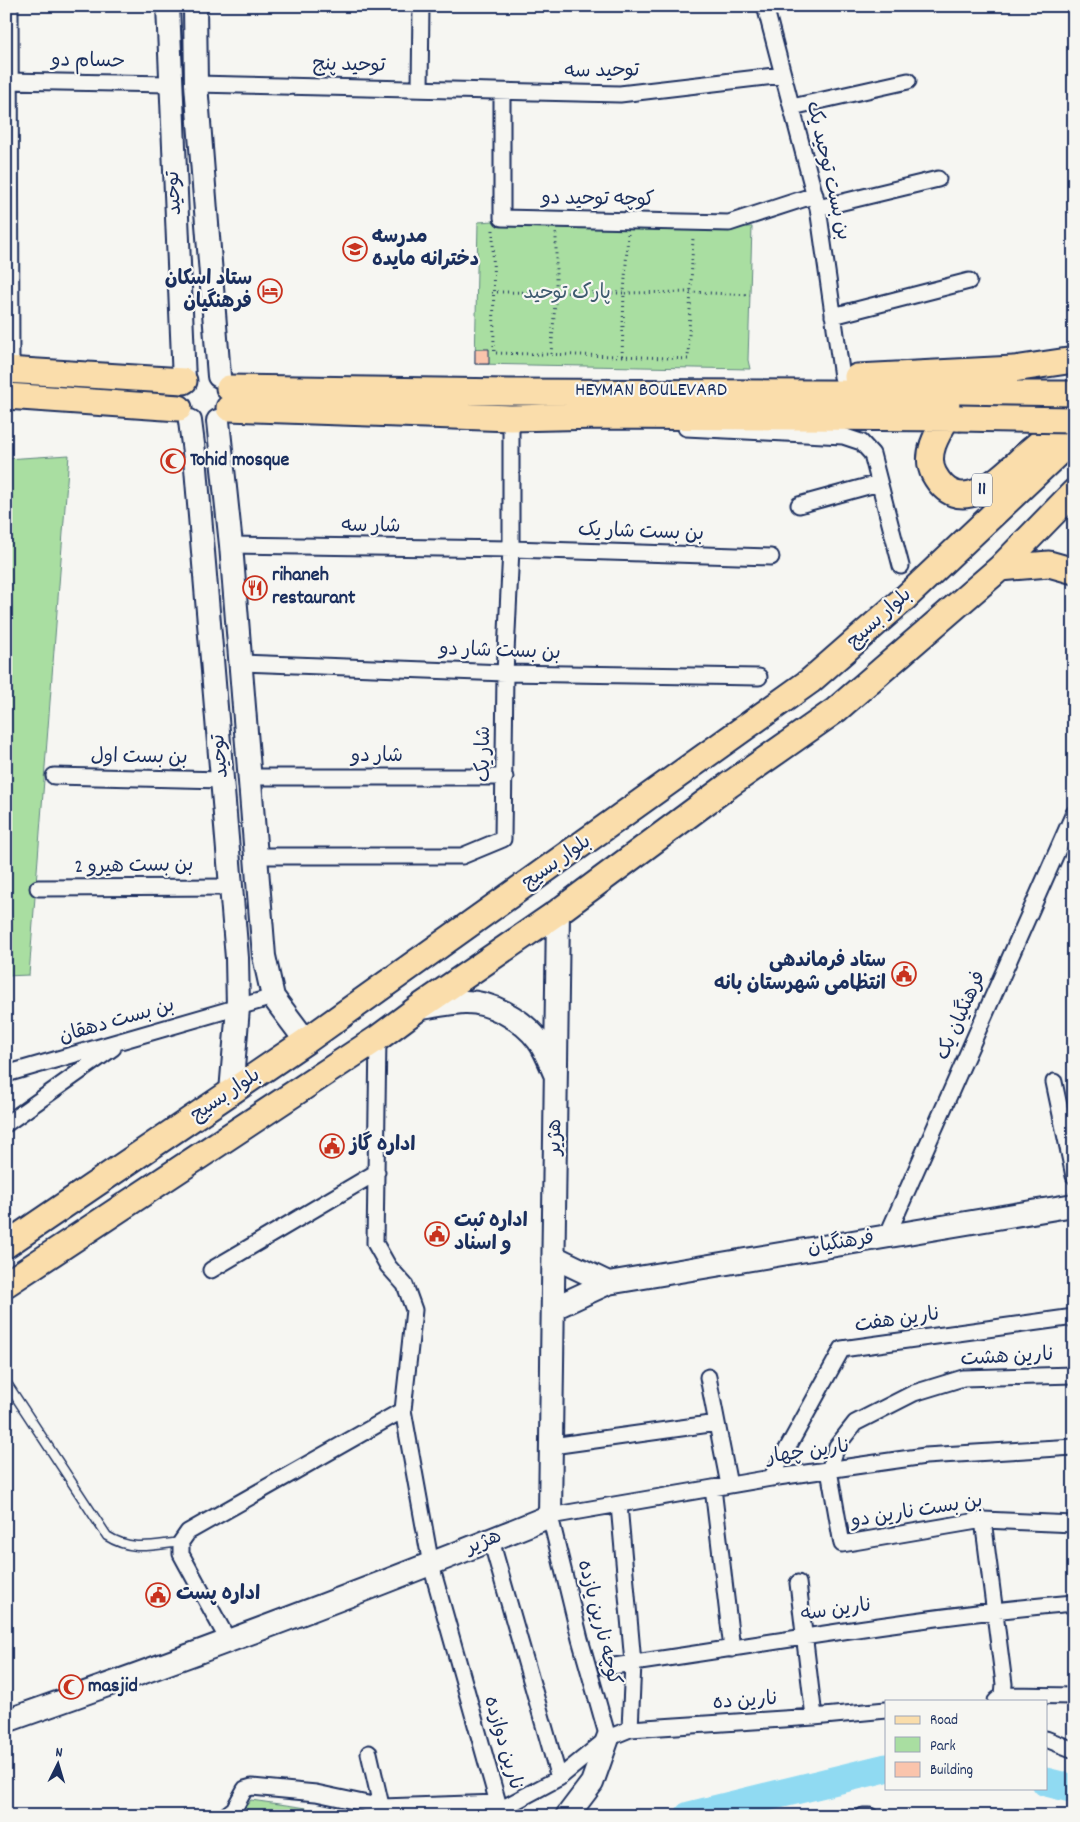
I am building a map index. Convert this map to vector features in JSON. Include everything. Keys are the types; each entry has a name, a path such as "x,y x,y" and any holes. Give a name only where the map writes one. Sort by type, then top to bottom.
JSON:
{"main road":[{"path":"742,391 782,380 1014,369 1074,360"},
{"path":"8,370 184,380"},
{"name":"HEYMAN BOULEVARD","path":"224,398 510,392 742,391 1074,394"},
{"path":"8,396 184,414"},
{"name":"HEYMAN BOULEVARD","path":"224,398 511,418 600,416 1074,420"},
{"name":"11","path":"953,418 938,432 931,452 930,467 939,483 953,493 974,494 998,480 1074,415"},
{"name":"بلوار بسیج","path":"6,1244 306,1041 810,681 906,597 1074,438"},
{"name":"بلوار بسیج","path":"6,1284 378,1038 558,912 729,785 836,710 1000,568 1074,492"},
{"path":"1000,568 1049,564 1074,571"},
{"path":"708,755 729,785"}],"street":[{"path":"8,396 8,81 10,6"},
{"name":"توحید","path":"168,6 169,84 184,380"},
{"name":"توحید","path":"195,6 196,84 224,398 221,466 231,545 264,956 273,997 306,1041"},
{"path":"420,88 421,6"},
{"name":"بن بست توحید یک","path":"765,6 817,202 842,377"},
{"name":"توحید سه","path":"420,88 502,92 620,94 783,75"},
{"name":"حسام دو","path":"8,81 169,84"},
{"path":"792,107 908,81"},
{"path":"169,84 196,84"},
{"name":"توحید پنج","path":"196,84 420,88"},
{"name":"کوچه توحید دو","path":"502,92 502,218 729,223 817,202"},
{"path":"817,202 938,179"},
{"path":"833,316 969,281"},
{"path":"197,372 205,372 224,398 204,425 184,414 178,390 184,380 197,372"},
{"name":"توحید","path":"184,414 196,468 232,886 238,1008 231,1092"},
{"path":"600,416 676,427 843,436 861,442 872,454 901,566"},
{"name":"شار یک","path":"256,856 462,856 503,839 511,418"},
{"path":"196,468 221,466"},
{"path":"799,505 880,483"},
{"name":"شار سه","path":"231,545 510,549"},
{"name":"بن بست شار یک","path":"510,549 771,558"},
{"name":"بن بست شار دو","path":"240,663 505,673 759,677"},
{"name":"بن بست اول","path":"54,776 223,780"},
{"name":"شار دو","path":"250,777 505,776"},
{"name":"فرهنگیان یک","path":"887,1236 1072,821"},
{"name":"بن بست هیرو 2","path":"38,888 232,886"},
{"name":"هژیر","path":"6,1721 230,1642 432,1565 550,1516 558,912"},
{"name":"بن بست دهقان","path":"6,1074 273,997"},
{"name":"هژیر","path":"418,1009 465,1002 486,1005 501,1012 518,1022 538,1040 557,1077"},
{"name":"نارین دوازده","path":"378,1038 378,1172 374,1243 388,1266 405,1286 414,1310 403,1410 432,1565 498,1809 559,1778 608,1738"},
{"path":"6,1124 123,1041"},
{"path":"1054,1082 1074,1176"},
{"path":"211,1270 378,1172"},
{"name":"فرهنگیان","path":"554,1308 608,1283 1074,1205"},
{"path":"554,1257 608,1283"},
{"name":"نارین هفت","path":"771,1478 842,1349 1074,1317"},
{"name":"نارین هشت","path":"829,1470 837,1446 854,1422 914,1393 963,1378 1074,1375"},
{"path":"708,1377 729,1485"},
{"path":"230,1642 181,1554 182,1542 188,1532 403,1410"},
{"path":"552,1446 717,1423"},
{"name":"نارین چهار","path":"550,1516 771,1478 925,1456 1074,1447"},
{"name":"بن بست نارین دو","path":"829,1470 842,1544 983,1520 1074,1524"},
{"path":"714,1488 732,1649"},
{"path":"619,1505 633,1663 630,1729"},
{"name":"کوچه نارین یازده","path":"550,1516 580,1639 608,1738"},
{"path":"983,1520 993,1610 1004,1684 999,1698 1074,1696"},
{"path":"491,1540 559,1778"},
{"path":"798,1583 814,1717"},
{"name":"نارین سه","path":"606,1667 732,1649 805,1635 993,1610 1074,1603"},
{"name":"نارین ده","path":"608,1738 630,1729 814,1717 885,1710"},
{"path":"568,1816 592,1783 608,1738"},
{"path":"1048,1740 1074,1750"},
{"path":"369,1753 383,1811"},
{"path":"225,1816 234,1808 245,1789 252,1787 316,1793 383,1811 498,1809"},
{"path":"863,1816 870,1816"}],"lane":[{"path":"6,1382 107,1536 118,1543 136,1547 182,1542"}],"path":[{"path":"494,222 492,292 494,353 688,359 693,232"},
{"path":"622,356 629,225"},
{"path":"551,354 556,291 556,229"},
{"path":"492,292 691,292 750,295"}],"green space":[{"name":"پارک توحید","path":"478,222 752,227 748,360 750,369 475,364"},
{"path":"69,455 29,975 6,976 6,459"},
{"path":"251,1800 307,1808 309,1816 238,1816"}],"building":[{"path":"475,349 489,349 489,364 475,364"}],"waterway":[{"path":"689,1816 885,1768"},
{"path":"1048,1782 1074,1789"}],"place":[{"name":"مدرسه دخترانه مایده","path":"355,249"},
{"name":"ستاد اسکان فرهنگیان","path":"270,291"},
{"name":"Tohid mosque","path":"173,461"},
{"name":"rihaneh restaurant","path":"255,588"},
{"name":"ستاد فرماندهی انتظامی شهرستان بانه","path":"904,974"},
{"name":"اداره گاز","path":"332,1146"},
{"name":"اداره ثبت و اسناد","path":"437,1234"},
{"name":"اداره پست","path":"158,1595"},
{"name":"masjid","path":"71,1687"}]}
